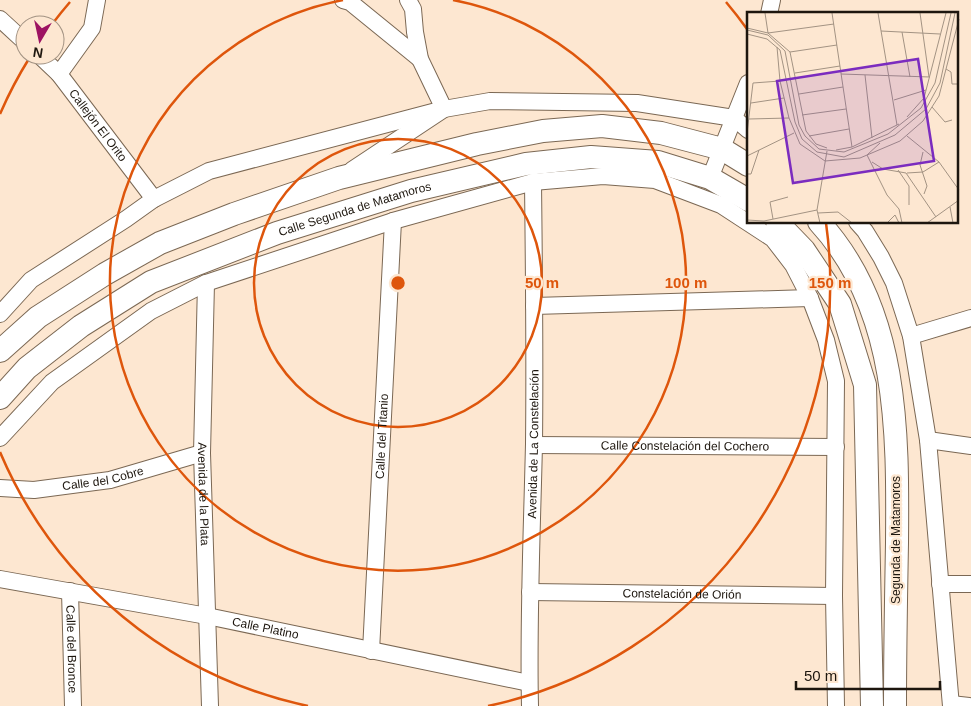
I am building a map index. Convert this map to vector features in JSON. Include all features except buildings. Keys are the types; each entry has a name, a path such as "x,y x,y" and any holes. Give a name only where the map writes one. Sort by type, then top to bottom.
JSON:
{"main road":[{"path":"0,351 38,317 105,274 160,242 339,178 477,144 543,131 602,126 661,133 722,149 747,164"},
{"name":"Calle Segunda de Matamoros","path":"0,398 27,368 81,326 151,282 277,233 411,191 526,164 591,157 658,162 710,178 747,199"},
{"path":"779,224 804,250 840,304 865,385 872,706"},
{"name":"Segunda de Matamoros","path":"821,224 844,255 863,287 882,342 889,375 894,411 897,497 894,706"}],"street":[{"path":"59,74 92,28 96,0"},
{"path":"343,0 350,2 420,59"},
{"path":"408,0 413,9 420,59 444,109"},
{"path":"0,19 15,33"},
{"name":"Callejón El Orito","path":"50,65 59,74 154,199"},
{"path":"710,178 747,86"},
{"path":"0,314 31,280 154,199 209,170 444,109 490,101 637,103 734,118 747,129"},
{"path":"339,178 444,109"},
{"path":"0,438 52,382 152,310 206,283 393,221 533,182 603,176 655,180 721,205 747,222"},
{"name":"Avenida de La Constelación","path":"530,706 530,592 534,445 533,182"},
{"name":"Calle del Titanio","path":"371,650 393,221"},
{"path":"750,224 772,238 793,265 810,298 826,340 836,381 834,596 836,706"},
{"path":"859,224 881,257 894,283 911,336 928,440 951,705 969,706"},
{"name":"Avenida de la Plata","path":"206,283 202,454 210,706"},
{"path":"534,306 810,298"},
{"path":"911,336 971,318"},
{"path":"928,440 971,446"},
{"name":"Calle Constelación del Cochero","path":"534,445 836,447"},
{"name":"Calle del Cobre","path":"0,488 34,490 110,480 202,454"},
{"name":"Calle Platino","path":"0,579 207,616 530,683"},
{"path":"940,584 971,584"},
{"name":"Calle del Bronce","path":"70,591 72,706"},
{"name":"Constelación de Orión","path":"530,592 834,596"}]}
